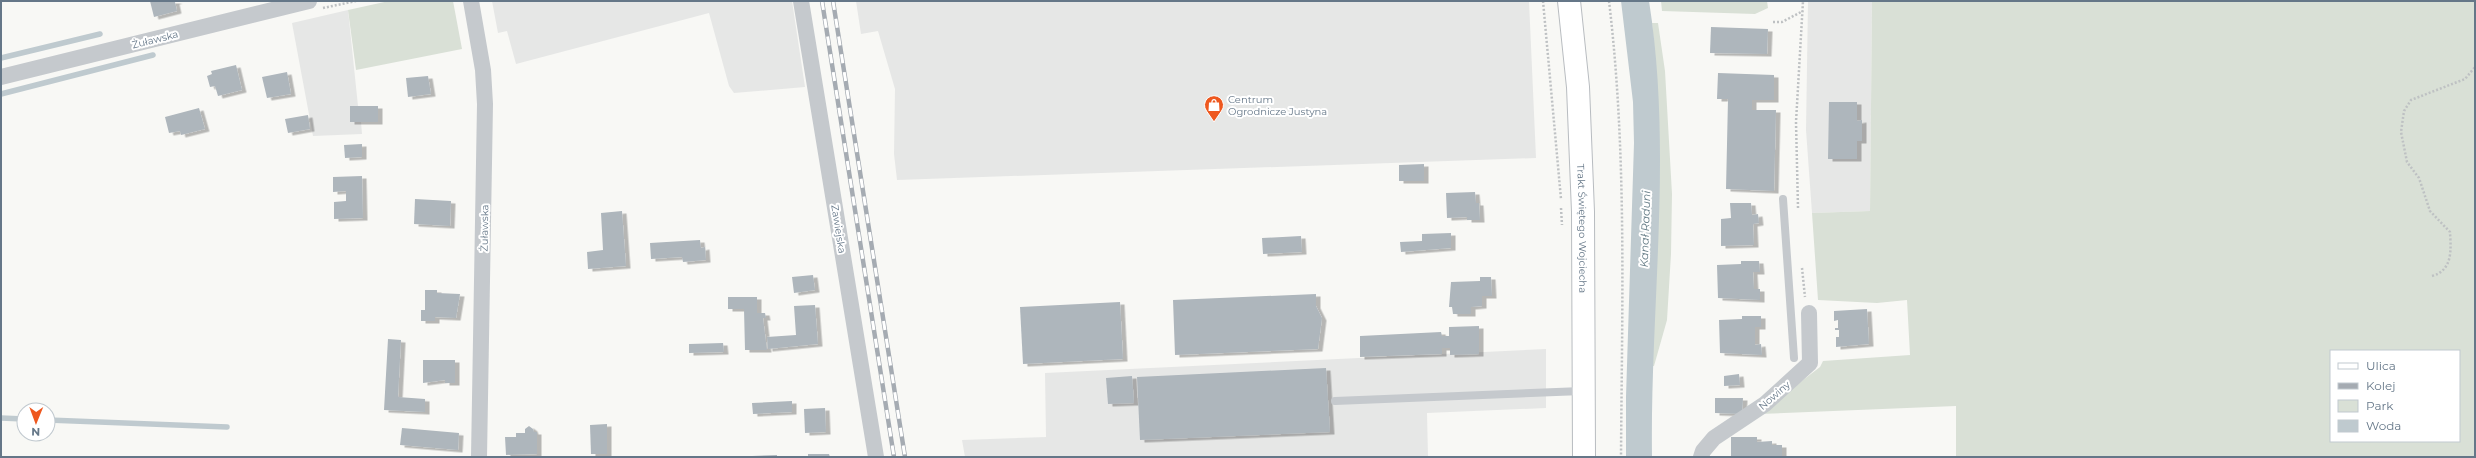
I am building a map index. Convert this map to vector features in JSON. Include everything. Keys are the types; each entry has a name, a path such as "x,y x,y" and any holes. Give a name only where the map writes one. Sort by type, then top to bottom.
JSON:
{"main road":[{"name":"Trakt Świętego Wojciecha","path":"1568,1 1578,86 1581,150 1585,391 1584,457"}],"street":[{"name":"Żuławska","path":"1,77 272,5 309,1"},
{"name":"Żuławska","path":"471,1 482,62 485,104 480,457"},
{"name":"Zawiejska","path":"801,1 876,457"},
{"name":"Nowiny","path":"1701,457 1703,451 1714,438 1765,404 1810,363 1809,313"}],"lane":[{"path":"1783,199 1794,358"},
{"path":"1792,336 1809,335"},
{"path":"1335,401 1585,391"}],"path":[{"path":"1543,1 1561,202 1562,231"},
{"path":"1609,1 1616,56 1622,243 1621,457"},
{"path":"1798,210 1796,122 1803,1"},
{"path":"1773,22 1782,22 1803,10"},
{"path":"2432,276 2440,274 2449,263 2450,232 2430,210 2420,178 2407,162 2401,132 2404,112 2411,100 2465,79 2475,67"},
{"path":"1802,265 1806,301 1811,308 1809,313"}],"shaded area":[{"path":"492,1 792,1 805,87 734,93 729,86 709,13 516,64 507,31 498,33"},
{"name":"Centrum Ogrodnicze Justyna","path":"856,1 1529,1 1536,158 897,180 894,154 895,89 878,31 861,34"},
{"path":"1808,1 1872,1 1870,211 1812,213 1806,130"},
{"path":"348,10 358,106 350,106 350,122 361,122 362,134 313,136 292,23"},
{"path":"1546,349 1546,408 1427,413 1428,457 965,457 962,440 1046,437 1045,373"}],"green space":[{"path":"389,1 453,1 462,49 356,70 348,10"},
{"path":"1661,1 1767,1 1768,8 1755,14 1662,11"},
{"path":"1872,1 2475,1 2475,457 1956,457 1956,406 1759,414 1820,367 1823,361 1910,355 1907,300 1877,303 1818,300 1812,213 1870,211"},
{"path":"1652,23 1658,23 1665,71 1672,194 1671,254 1667,320 1654,366 1652,366 1657,237 1658,152"}],"water":[{"name":"Kanał Raduni","path":"1621,1 1649,1 1656,58 1660,172 1652,400 1652,457 1626,457 1626,397 1634,143 1633,102"}],"building":[{"path":"150,1 178,1 175,2 177,11 154,17"},
{"path":"1711,27 1768,29 1767,54 1710,53"},
{"path":"236,65 242,90 218,96 215,86 210,87 207,76 212,74 211,71"},
{"path":"287,72 291,94 267,98 262,77"},
{"path":"1718,73 1774,75 1774,100 1752,100 1752,110 1776,110 1774,191 1726,189 1728,99 1717,99"},
{"path":"428,76 431,94 408,97 406,78"},
{"path":"1829,102 1857,102 1857,121 1862,120 1862,141 1857,141 1857,159 1828,159"},
{"path":"350,106 378,106 378,122 350,122"},
{"path":"199,108 205,129 181,135 180,131 169,133 165,117"},
{"path":"308,115 310,129 288,133 285,119"},
{"path":"362,144 362,157 345,158 344,145"},
{"path":"1424,164 1424,181 1399,181 1399,165"},
{"path":"362,176 363,218 334,219 334,202 346,201 346,191 333,192 333,177"},
{"path":"1475,192 1476,203 1479,203 1480,220 1467,220 1467,217 1447,218 1446,193"},
{"path":"415,199 451,201 450,226 414,224"},
{"path":"1730,203 1751,203 1752,215 1758,214 1759,223 1753,224 1754,245 1721,246 1721,219 1731,218"},
{"path":"622,211 626,266 588,269 587,252 603,250 601,213"},
{"path":"1451,233 1451,248 1401,252 1400,242 1422,241 1422,234"},
{"path":"1301,236 1302,252 1263,254 1262,238"},
{"path":"700,240 701,248 705,247 706,260 683,262 682,257 651,259 650,243"},
{"path":"1741,261 1759,261 1760,272 1753,272 1754,289 1760,289 1760,300 1718,298 1717,265 1741,264"},
{"path":"813,275 815,290 794,293 792,277"},
{"path":"1480,277 1491,277 1492,296 1482,296 1482,306 1471,307 1471,314 1453,314 1452,307 1449,307 1451,282 1480,281"},
{"path":"425,290 437,290 437,293 460,294 456,318 435,317 435,321 421,321 421,310 425,310"},
{"path":"1316,294 1316,306 1322,318 1318,349 1175,355 1173,300"},
{"path":"728,297 757,297 757,313 765,313 766,318 763,318 767,350 745,350 744,309 728,309"},
{"path":"1120,302 1123,359 1023,364 1020,307"},
{"path":"815,305 818,344 768,349 767,337 796,335 794,306"},
{"path":"1867,309 1869,344 1836,347 1836,337 1839,337 1839,330 1835,330 1835,328 1838,328 1838,320 1834,321 1834,311"},
{"path":"1742,316 1761,316 1761,327 1755,327 1755,345 1761,344 1762,355 1720,353 1719,320 1742,319"},
{"path":"1479,326 1479,354 1450,355 1450,348 1442,348 1442,354 1360,357 1360,336 1441,332 1442,336 1449,336 1449,327"},
{"path":"388,339 401,340 398,397 425,399 425,412 384,410"},
{"path":"723,343 724,352 689,353 689,344"},
{"path":"423,360 455,360 455,383 445,383 445,380 423,383"},
{"path":"1326,368 1330,432 1140,440 1137,377"},
{"path":"1739,374 1740,385 1724,386 1724,376"},
{"path":"1132,376 1134,403 1108,404 1106,378"},
{"path":"1715,398 1743,398 1742,414 1715,413"},
{"path":"792,401 792,412 753,414 752,403"},
{"path":"825,408 826,432 805,433 804,409"},
{"path":"607,424 607,454 591,454 590,425"},
{"path":"529,426 534,432 537,432 537,454 506,455 505,437 516,437 516,433 525,433 525,429"},
{"path":"402,428 459,433 458,450 400,445"},
{"path":"1731,437 1757,437 1757,442 1772,441 1772,445 1782,445 1782,457 1731,457"},
{"path":"808,454 829,454 830,457 808,457"},
{"path":"777,455 777,457 752,457 752,456"}],"waterway":[{"path":"1,58 100,34"},
{"path":"1,94 153,55"},
{"path":"1,418 16,419"},
{"path":"56,420 227,427"}],"railway":[{"path":"822,1 894,457"},
{"path":"833,1 905,457"}],"place":[{"name":"Centrum Ogrodnicze Justyna","path":"1214,122"}]}
